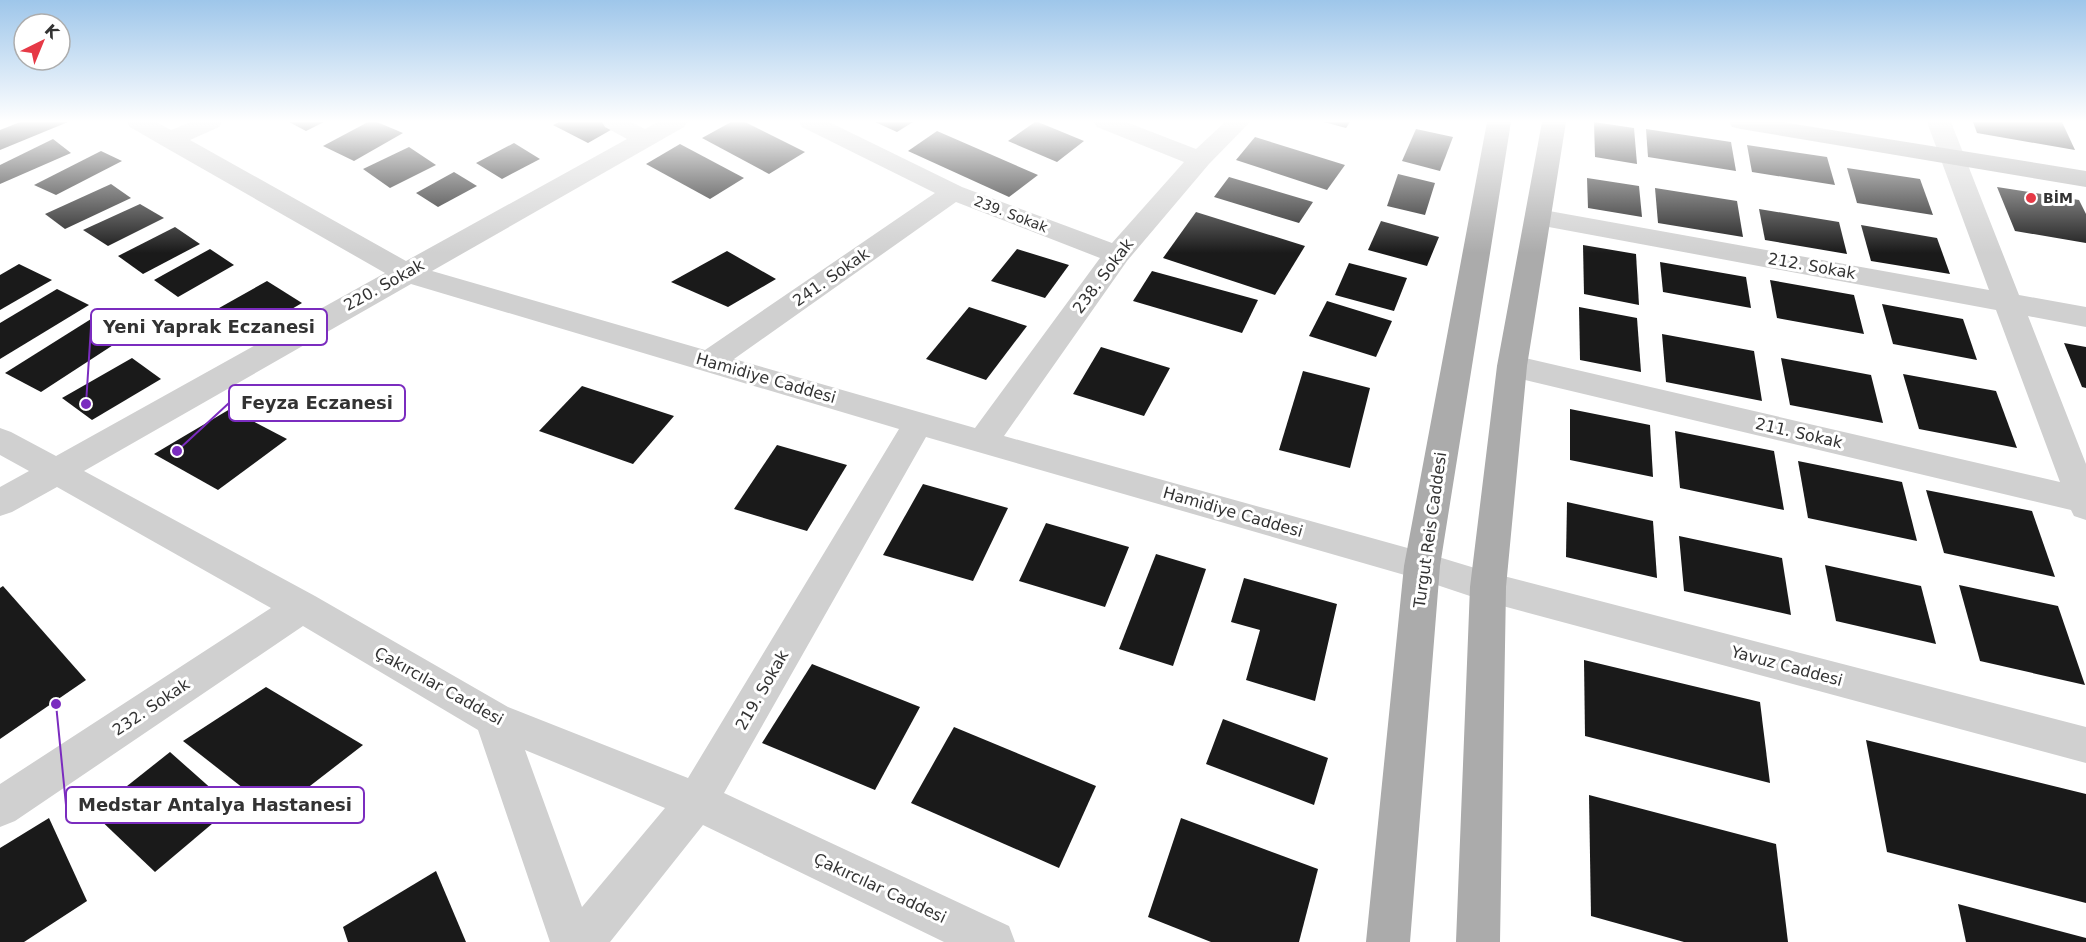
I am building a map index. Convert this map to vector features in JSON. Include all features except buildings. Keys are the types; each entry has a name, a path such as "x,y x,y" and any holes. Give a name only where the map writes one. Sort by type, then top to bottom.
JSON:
{"main road":[{"name":"Turgut Reis Caddesi","path":"1388,942 1422,566 1491,166"},
{"path":"1478,942 1488,586 1512,366 1547,166"},
{"path":"2009,166 2086,179"}],"street":[{"name":"Hamidiye Caddesi","path":"216,166 406,273 982,442 1488,586"},
{"name":"220. Sokak","path":"0,503 596,166"},
{"name":"239. Sokak","path":"900,166 953,192 1117,255"},
{"name":"238. Sokak","path":"982,442 1117,255 1194,166"},
{"path":"1955,166 2085,503"},
{"name":"241. Sokak","path":"710,361 953,192"},
{"name":"212. Sokak","path":"1538,217 2009,301 2086,317"},
{"name":"211. Sokak","path":"1512,366 2085,503"},
{"name":"219. Sokak","path":"581,942 697,801 919,422"},
{"name":"Çakırcılar Caddesi","path":"0,440 302,607 494,719 697,801 993,942"},
{"name":"Yavuz Caddesi","path":"1488,586 2086,745"},
{"name":"232. Sokak","path":"0,807 302,607"},
{"path":"494,719 572,942"}],"place":[{"name":"BİM","path":"2031,198"},
{"name":"Yeni Yaprak Eczanesi","path":"86,404"},
{"name":"Feyza Eczanesi","path":"177,451"},
{"name":"Medstar Antalya Hastanesi","path":"56,704"}]}
